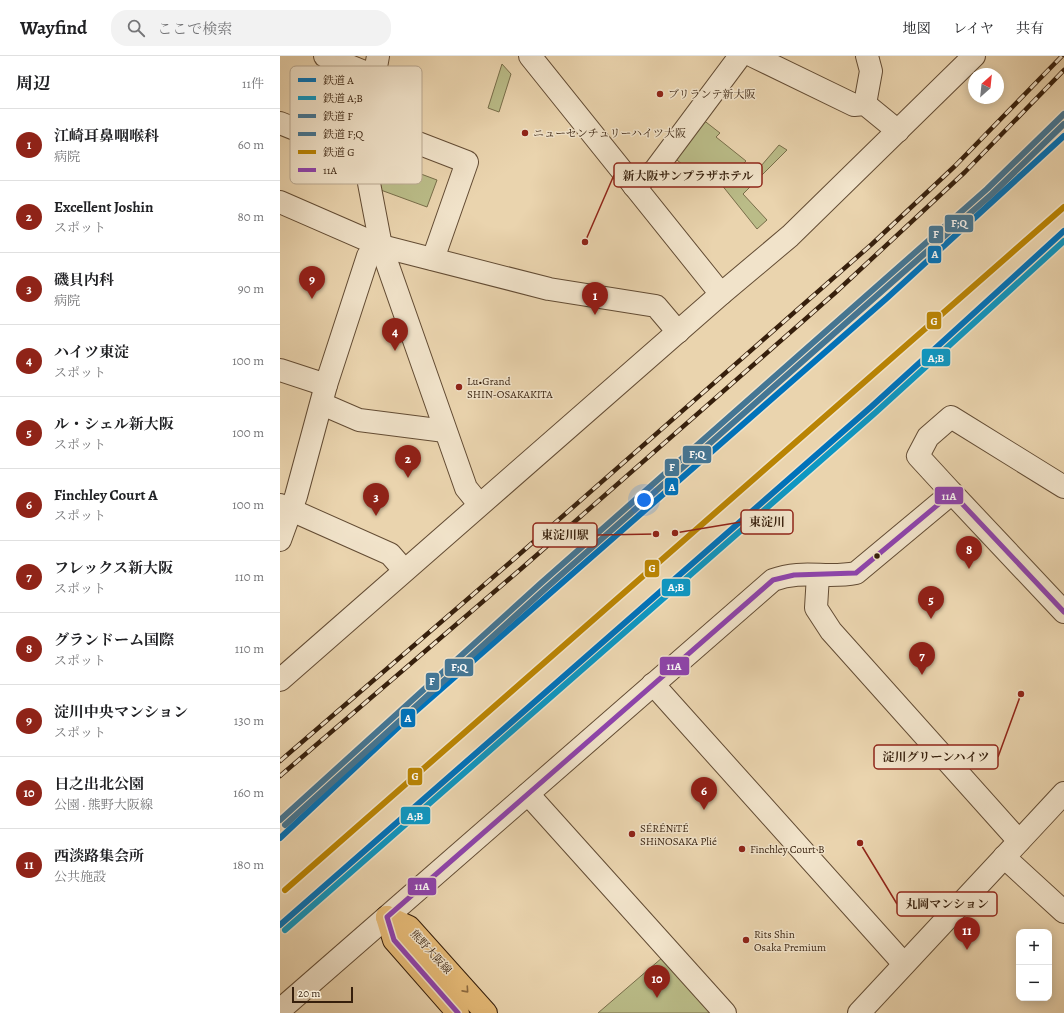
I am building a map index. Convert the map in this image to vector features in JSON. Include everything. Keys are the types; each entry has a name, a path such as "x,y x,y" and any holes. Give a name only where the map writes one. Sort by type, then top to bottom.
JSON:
{"main road":[{"name":"熊野大阪線","path":"387,917 394,940 458,1013"},
{"name":"熊野大阪線","path":"387,917 409,927 486,1013"}],"street":[{"path":"325,56 376,66"},
{"path":"530,56 721,294"},
{"path":"634,186 655,170 740,56"},
{"path":"753,56 854,105 865,104 898,131"},
{"path":"865,104 871,71 867,56"},
{"path":"280,680 479,504 790,236 974,56"},
{"path":"280,123 290,127"},
{"path":"422,145 467,162 433,259"},
{"path":"369,184 381,246 466,488 479,504"},
{"path":"280,202 381,246 549,289 656,306 678,332"},
{"path":"280,540 285,507 296,496 324,394 368,256 381,246"},
{"path":"280,370 324,394 359,420 445,431"},
{"path":"1064,487 951,416 928,437 918,456 1064,612"},
{"path":"280,1010 773,580 794,574 847,575 862,569 952,493"},
{"path":"285,507 390,554 404,570"},
{"path":"818,575 816,608 831,631 1019,841"},
{"path":"653,684 904,964"},
{"path":"860,1013 1064,792"},
{"path":"528,794 725,1013"},
{"path":"1004,858 1064,912"}],"green space":[{"path":"502,64 511,74 499,112 488,108"},
{"path":"702,119 720,133 716,137 746,161 743,164 755,173 779,145 787,150 743,194 767,220 757,229 721,184 701,168 696,175 673,157"},
{"path":"422,174 437,180 427,207 378,189 377,184 422,184"},
{"path":"663,957 711,1013 598,1013"}],"railway":[{"path":"280,761 514,559 872,244 955,166 1062,56"},
{"path":"280,776 522,568 835,293 965,172 1064,70"}],"rail line":[{"name":"F","path":"280,820 540,584 987,189 1064,114"},
{"name":"F;Q","path":"285,825 545,589 992,194 1064,124"},
{"name":"A","path":"280,838 408,718 887,298 1064,136"},
{"name":"G","path":"285,890 1064,207"},
{"name":"A","path":"280,925 871,407 1064,231"},
{"name":"A;B","path":"285,930 875,413 1064,241"}],"transit line":[{"name":"11A","path":"458,1013 394,940 387,917 773,580 794,575 856,573 952,493 1064,612"}],"place":[{"name":"ブリランテ新大阪","path":"660,94"},
{"name":"ニューセンチュリーハイツ大阪","path":"525,133"},
{"name":"新大阪サンプラザホテル","path":"585,242"},
{"name":"淀川中央マンション","path":"312,299"},
{"name":"江崎耳鼻咽喉科","path":"595,315"},
{"name":"ハイツ東淀","path":"395,351"},
{"name":"Lu•Grand SHIN-OSAKAKITA","path":"459,387"},
{"name":"Excellent Joshin","path":"408,478"},
{"name":"磯貝内科","path":"376,516"},
{"name":"東淀川","path":"675,533"},
{"name":"東淀川駅","path":"656,534"},
{"name":"グランドーム国際","path":"969,569"},
{"name":"ル・シェル新大阪","path":"931,619"},
{"name":"フレックス新大阪","path":"922,675"},
{"name":"淀川グリーンハイツ","path":"1021,694"},
{"name":"Finchley Court A","path":"704,810"},
{"name":"SÉRÉNiTÉ SHiNOSAKA Plié","path":"632,834"},
{"name":"丸岡マンション","path":"860,843"},
{"name":"Finchley Court B","path":"742,849"},
{"name":"Rits Shin Osaka Premium","path":"746,940"},
{"name":"西淡路集会所","path":"967,950"},
{"name":"日之出北公園","path":"657,998"}]}
